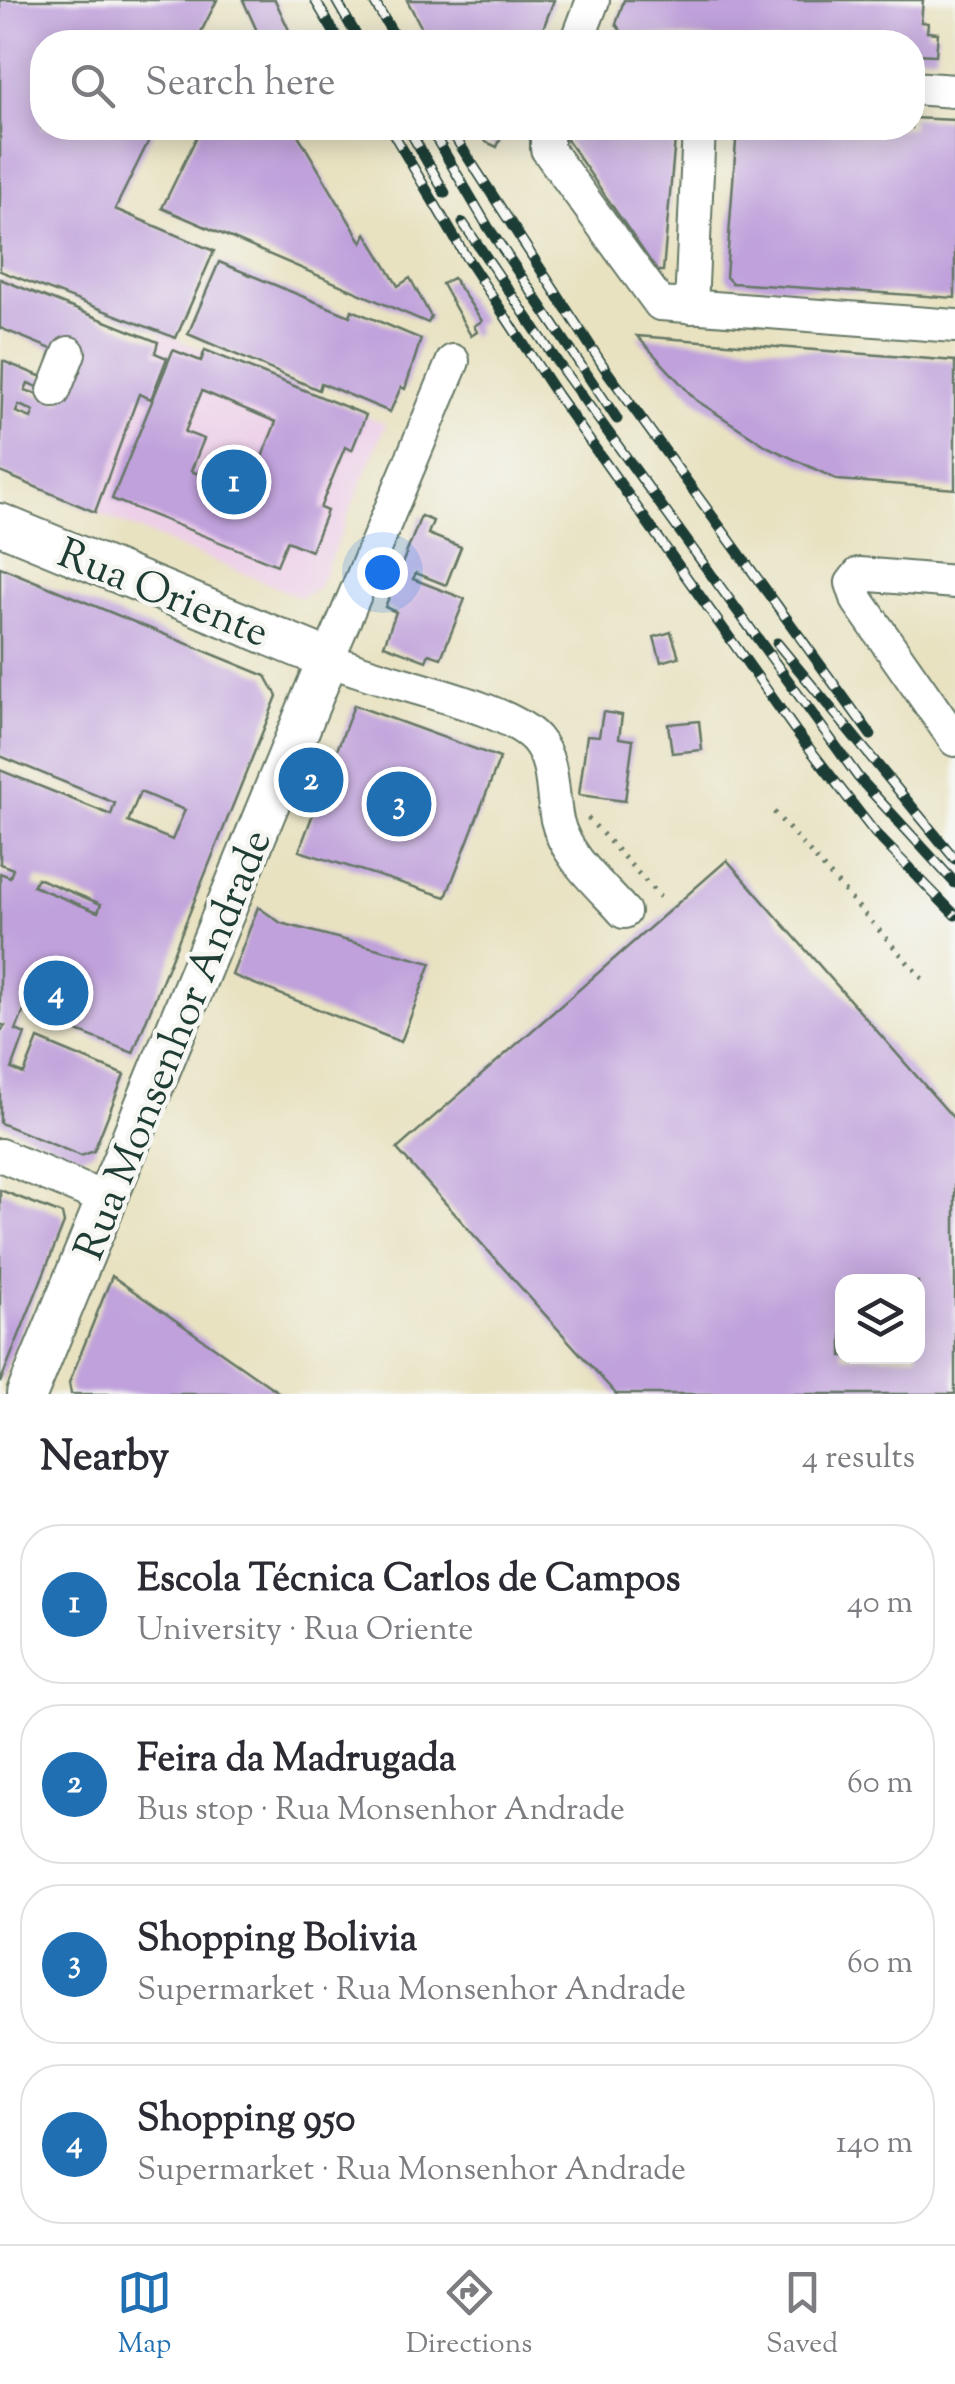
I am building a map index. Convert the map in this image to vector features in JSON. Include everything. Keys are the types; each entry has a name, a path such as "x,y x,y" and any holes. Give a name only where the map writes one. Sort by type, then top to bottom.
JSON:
{"main road":[{"name":"Rua Oriente","path":"0,524 328,659"},
{"name":"Rua Monsenhor Andrade","path":"28,1394 328,659"}],"street":[{"path":"581,30 593,0"},
{"path":"925,89 955,91"},
{"path":"546,140 547,149 659,304 955,326"},
{"path":"691,307 698,140"},
{"path":"54,391 69,353"},
{"name":"Rua Monsenhor Andrade","path":"328,659 453,361"},
{"path":"955,582 859,574 852,582 858,601 955,740"},
{"path":"328,659 516,724 535,738 546,757 557,820 568,849 624,912"},
{"path":"0,1156 106,1198"}],"path":[{"path":"774,812 926,983"}],"shaded area":[{"path":"162,333 386,424 318,588 300,597 95,512"}],"building":[{"path":"0,0 217,0 202,30 30,30 30,140 149,140 115,209 214,251 176,338 0,271"},
{"path":"243,0 275,0 289,30 257,30"},
{"path":"407,0 554,0 543,30 423,30"},
{"path":"624,0 923,0 921,22 928,23 927,32 938,33 936,55 925,55 925,30 620,30 616,24"},
{"path":"925,119 955,120 955,298 732,283 726,277 736,140 925,140"},
{"path":"195,140 301,140 362,243 366,233 398,286 410,278 431,317 428,323 162,208"},
{"path":"567,140 675,140 663,271 657,271"},
{"path":"219,262 350,316 352,310 421,339 405,389 401,387 390,412 321,383 319,390 188,334"},
{"path":"453,278 482,321 474,326 477,332 471,336 442,284"},
{"path":"0,279 158,342 155,353 167,358 151,399 139,394 95,512 0,472 3,361 47,379 42,389 28,383 25,390 61,402 82,350 60,342 56,351 0,328","holes":["19,405 34,411 31,418 16,412"]},
{"path":"637,336 955,361 955,489 838,480 768,447 696,400"},
{"path":"173,350 201,361 205,350 366,415 352,450 345,447 320,508 327,511 311,551 287,541 277,565 112,499","holes":["202,391 276,422 253,480 238,490 191,471 204,439 185,432"]},
{"path":"421,516 433,521 428,534 461,547 446,585 416,573 413,579 465,599 441,658 429,654 426,661 384,645 396,612 385,607"},
{"path":"0,567 266,676 277,696 133,1053 24,1010 16,1030 25,1034 12,1069 24,1074 38,1039 124,1075 94,1151 81,1156 0,1123 0,1032 5,1026 0,1024 0,873 10,877 13,869 0,864 0,770 111,815 115,803 0,756","holes":["140,792 185,810 172,840 128,822","37,878 101,904 98,912 33,886"]},
{"path":"671,632 679,657 661,662 654,637"},
{"path":"354,705 500,758 446,897 299,851"},
{"path":"603,712 622,715 619,738 633,740 625,801 579,795 587,735 599,736"},
{"path":"699,721 702,750 672,753 668,724"},
{"path":"727,860 955,1120 955,1394 616,1394 397,1149"},
{"path":"258,907 281,923 431,963 401,1042 232,975"},
{"path":"0,1190 62,1214 64,1223 0,1383"},
{"path":"112,1276 281,1394 71,1394 69,1383"}],"railway":[{"path":"315,0 333,30"},
{"path":"336,0 353,30"},
{"path":"373,0 391,30"},
{"path":"397,140 466,257 557,395 795,730 875,833 955,915"},
{"path":"415,140 445,193"},
{"path":"437,140 488,227 617,419"},
{"path":"457,140 606,370 871,735"},
{"path":"463,223 560,366 858,777 955,883"},
{"path":"777,643 955,859"}],"place":[{"name":"Escola Técnica Carlos de Campos","path":"234,482"},
{"name":"Feira da Madrugada","path":"311,780"},
{"name":"Shopping Bolivia","path":"399,804"},
{"name":"Shopping 950","path":"56,993"}]}
